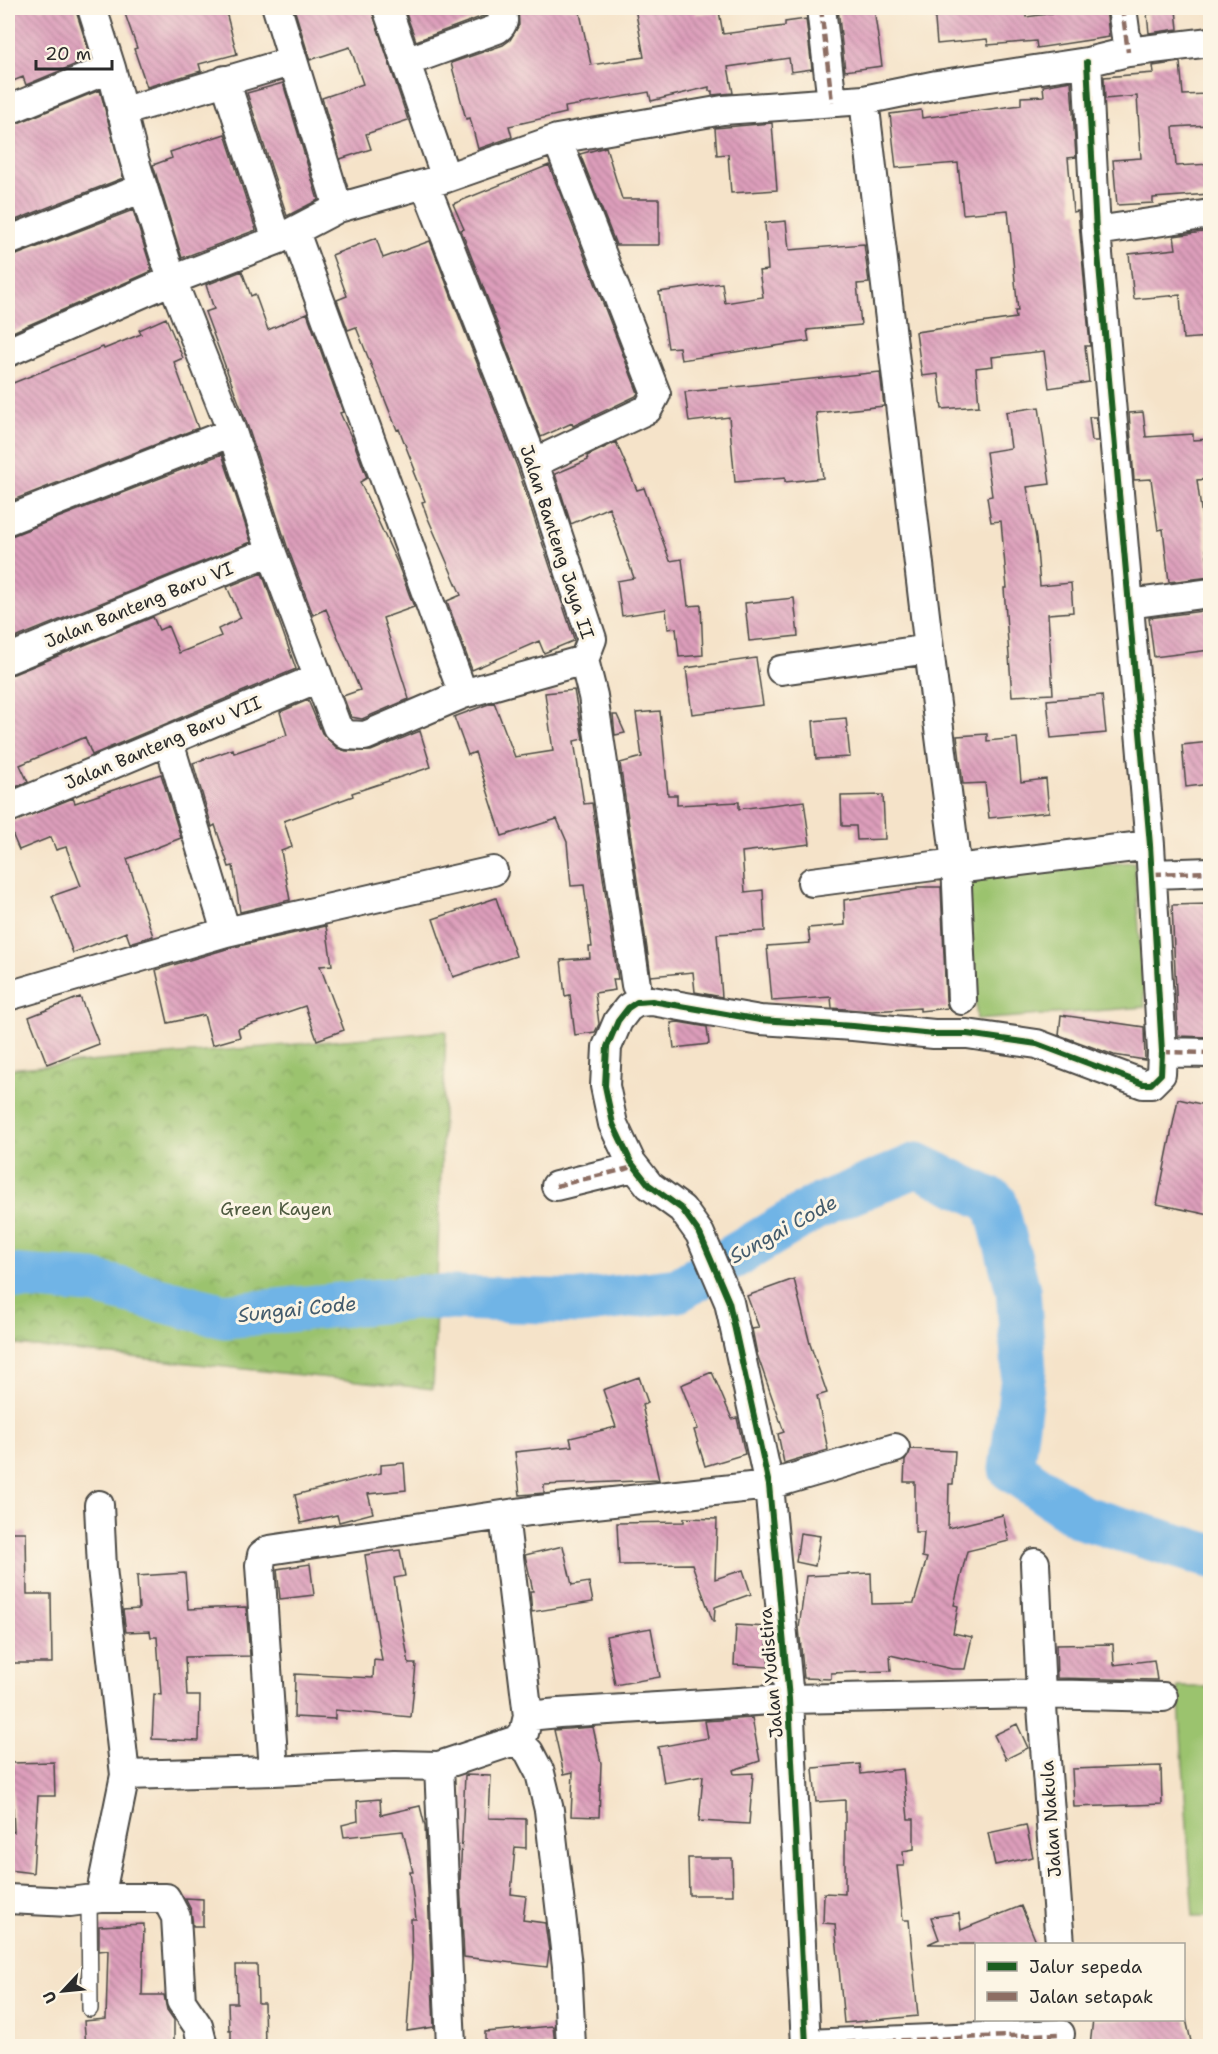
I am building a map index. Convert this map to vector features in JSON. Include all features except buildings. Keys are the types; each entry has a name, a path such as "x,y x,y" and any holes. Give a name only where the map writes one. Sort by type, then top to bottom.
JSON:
{"street":[{"path":"92,8 111,68 143,188 172,280 232,432 271,551 337,728 347,735 365,736 463,694 584,660"},
{"path":"277,8 338,208"},
{"name":"Jalan Banteng Jaya II","path":"387,8 406,62 435,181 534,463 592,639 590,650 584,660 592,696 636,985"},
{"path":"406,62 497,29 502,26 504,20 501,8"},
{"path":"821,8 832,102"},
{"path":"1122,8 1128,52"},
{"path":"8,352 172,280 286,236 338,208 435,181 557,139 723,110 864,100 937,85 1087,62 1128,52 1210,42"},
{"path":"121,112 293,61"},
{"path":"1087,62 1096,231 1150,846 1162,1052 1210,1053"},
{"path":"8,110 111,68"},
{"path":"225,80 463,694"},
{"path":"864,100 956,866 962,1000"},
{"path":"534,463 648,409 656,394 557,139"},
{"path":"8,241 143,188"},
{"path":"1096,231 1210,214"},
{"path":"8,520 232,432"},
{"name":"Jalan Banteng Baru VI","path":"8,659 271,551"},
{"path":"1129,604 1210,593"},
{"path":"781,670 929,649"},
{"name":"Jalan Banteng Baru VII","path":"8,808 318,678"},
{"path":"169,742 226,932"},
{"path":"812,882 1150,846"},
{"path":"8,996 226,932 493,871"},
{"path":"1152,874 1210,872"},
{"name":"Jalan Yudistira","path":"806,2045 789,1699 769,1485 729,1302 700,1234 682,1209 650,1185 634,1167 613,1124 605,1086 606,1047 628,1008 637,1002 652,1001 760,1020 934,1034 967,1034 1037,1044 1143,1084 1151,1083 1161,1074 1162,1052"},
{"path":"556,1186 634,1167"},
{"path":"274,1771 260,1565 262,1555 269,1550 504,1515 769,1485 895,1448"},
{"path":"94,1899 125,1775 102,1568 99,1505"},
{"path":"504,1515 523,1728 530,1752 540,1773 549,1810 567,1966 571,2046"},
{"name":"Jalan Nakula","path":"1035,1563 1041,1694 1060,1943"},
{"path":"125,1775 395,1765 439,1766 523,1728 789,1699 1041,1694 1163,1697"},
{"path":"439,1766 451,2046"},
{"path":"8,1899 70,1902 94,1899 166,1898 176,1917 181,2001 198,2026 203,2046"},
{"path":"806,2045 1060,2033"}],"lane":[{"path":"90,2008 94,1899"}],"green space":[{"path":"1134,862 1145,1007 977,1020 966,875"},
{"name":"Green Kayen","path":"446,1031 433,1389 8,1344 8,1069"},
{"path":"1178,1687 1210,1687 1210,1917 1193,1917"}],"waterway":[{"name":"Sungai Code","path":"8,1276 92,1282 224,1316 422,1297 580,1302 678,1290 816,1207 917,1165 995,1202 1018,1290 1024,1370 1011,1469 1081,1517 1210,1556"}],"marked path":[{"path":"821,8 832,102"},
{"path":"1122,8 1128,52"},
{"path":"1153,874 1210,872"},
{"path":"1162,1052 1210,1053"},
{"path":"556,1186 634,1167"},
{"path":"806,2044 1060,2034"}],"cycle path":[{"path":"806,2046 789,1699 769,1485 729,1302 700,1234 682,1209 649,1185 631,1162 613,1124 605,1086 607,1047 618,1021 628,1008 637,1002 652,1001 760,1020 934,1034 967,1034 1037,1044 1143,1084 1151,1084 1161,1074 1162,1052 1150,845 1096,231 1087,62"}]}
